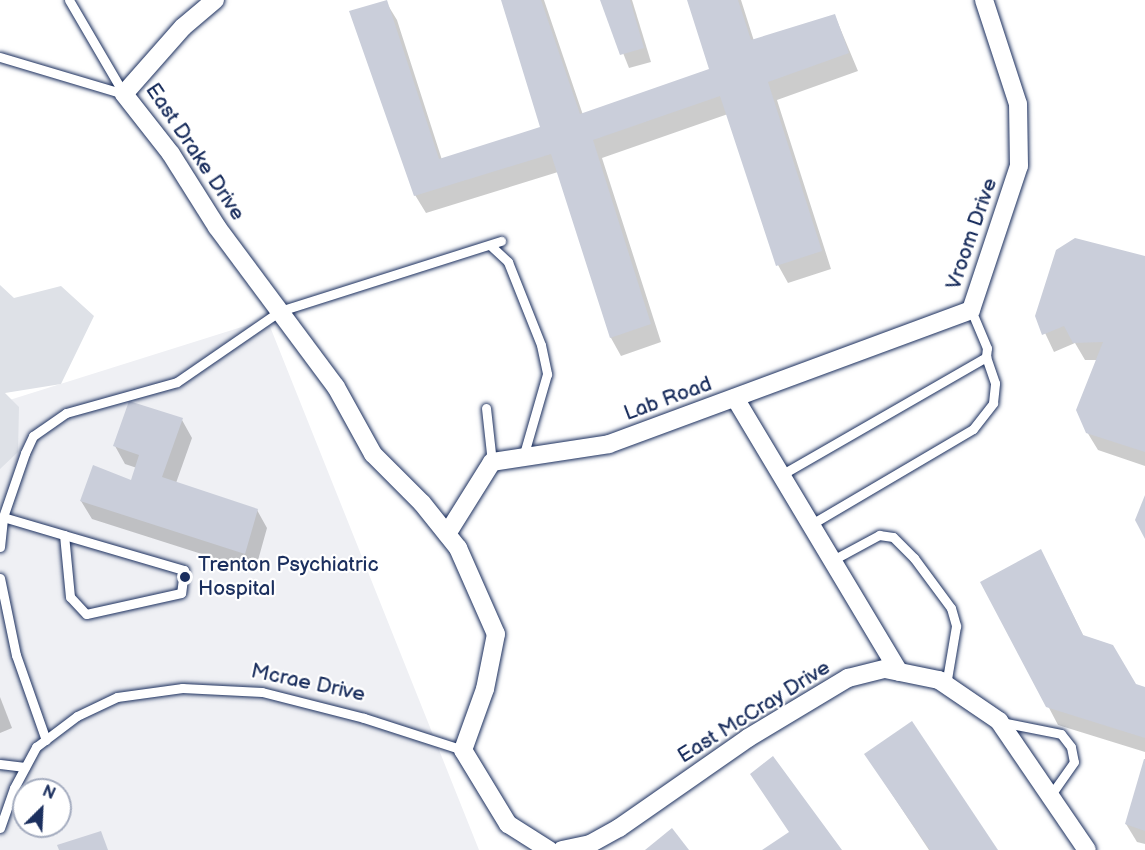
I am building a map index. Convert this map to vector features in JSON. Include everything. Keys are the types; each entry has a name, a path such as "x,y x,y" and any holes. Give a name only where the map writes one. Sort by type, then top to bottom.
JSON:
{"street":[{"name":"East Drake Drive","path":"215,0 183,27 124,94 336,387 373,454 422,502 458,549 496,634 485,690 463,750"},
{"name":"Vroom Drive","path":"735,398 970,310 1019,166 1018,104 984,0"},
{"name":"Lab Road","path":"492,462 609,444 735,398 899,672"},
{"path":"447,534 492,462"},
{"name":"East McCray Drive","path":"562,850 590,844 619,828 748,738 848,678 885,669 946,685 999,721 1087,850"},
{"path":"463,750 508,824 549,850"}],"lane":[{"path":"69,0 124,94"},
{"path":"0,57 124,94"},
{"path":"0,547 3,517 33,436 66,413 177,382 280,311 501,241"},
{"path":"490,245 508,262 541,345 547,374 523,457"},
{"path":"810,525 973,429 993,403 995,383 986,357 987,348 970,310"},
{"path":"781,475 986,357"},
{"path":"486,408 492,462"},
{"path":"3,517 184,570 181,593 86,614 70,597 64,535"},
{"path":"831,561 879,535 893,537 914,558 951,608 956,626 946,685"},
{"path":"0,578 16,655 46,740"},
{"name":"Mcrae Drive","path":"0,828 25,767 36,747 77,716 117,697 182,688 262,692 364,718 463,750"},
{"path":"999,721 1061,734 1071,747 1074,762 1050,796"},
{"path":"0,764 25,767"}],"shaded area":[{"path":"0,285 14,298 61,286 94,316 61,384 5,393 19,407 18,452 0,469"},
{"name":"Trenton Psychiatric Hospital","path":"267,319 479,850 0,850 0,403"}],"building":[{"path":"387,0 439,159 540,127 501,0 541,0 580,114 709,69 687,0 738,0 751,40 835,14 849,53 768,82 822,251 776,266 720,96 593,140 651,324 610,338 551,154 414,196 349,11"},
{"path":"600,0 630,0 644,48 620,55"},
{"path":"1075,238 1145,256 1145,452 1086,433 1076,410 1103,342 1073,343 1064,326 1042,335 1035,316 1056,250"},
{"path":"129,401 183,418 162,477 258,509 245,554 80,501 93,465 131,480 139,455 113,446"},
{"path":"1145,495 1145,539 1135,520"},
{"path":"1041,549 1083,635 1113,645 1136,684 1145,687 1145,738 1046,707 980,582"},
{"path":"912,721 998,850 930,850 864,754"},
{"path":"773,756 842,850 762,850 789,832 750,774"},
{"path":"1145,759 1145,831 1125,824"},
{"path":"672,828 689,850 645,850"},
{"path":"101,831 108,850 59,850 57,845"}],"place":[{"name":"Trenton Psychiatric Hospital","path":"185,577"}]}
